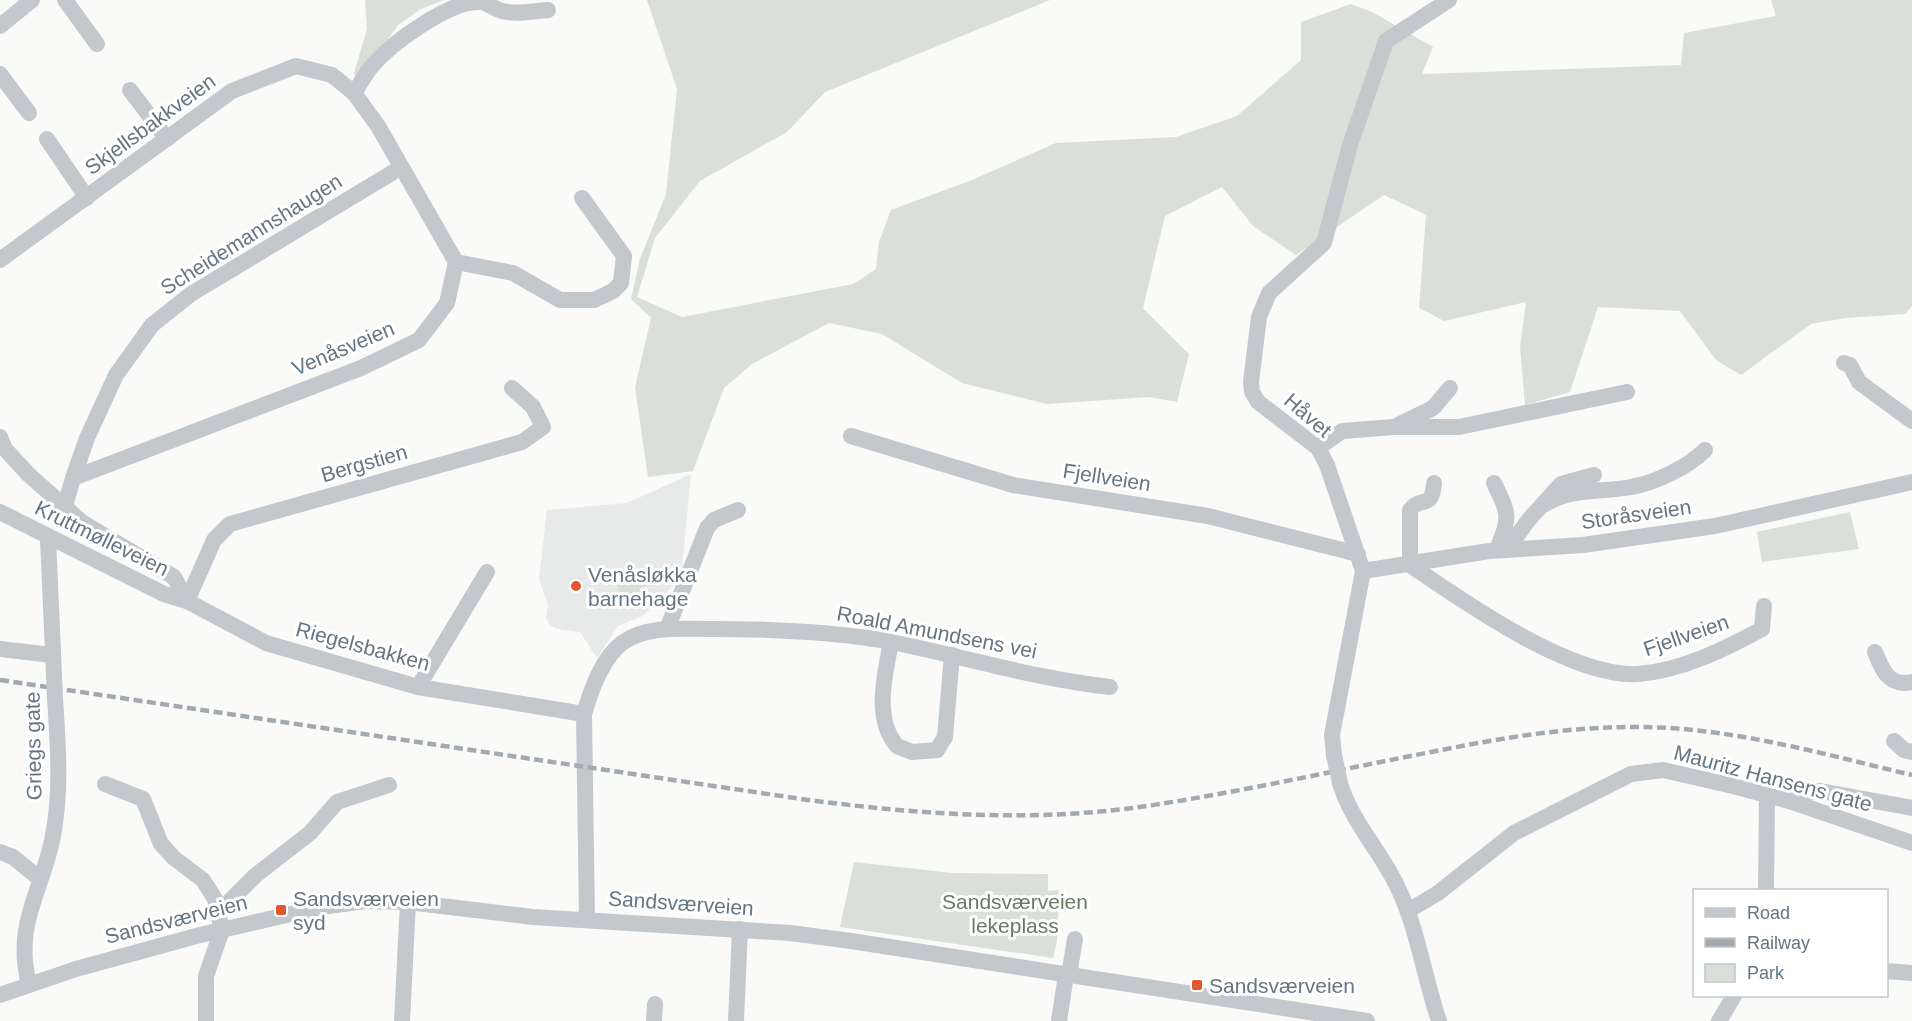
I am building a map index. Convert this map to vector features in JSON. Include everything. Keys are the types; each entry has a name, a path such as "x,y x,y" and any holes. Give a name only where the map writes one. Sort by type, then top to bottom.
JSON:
{"street":[{"path":"0,26 32,0"},
{"path":"65,0 97,44"},
{"name":"Håvet","path":"1364,571 1327,465 1318,448 1258,402 1252,392 1254,340 1259,317 1269,293 1324,243 1350,145 1386,41 1449,0"},
{"path":"354,93 372,66 408,32 437,14 461,4 480,1 500,11 517,13 548,10"},
{"name":"Skjellsbakkveien","path":"0,260 232,91 296,66 332,75 354,93 378,126 400,168 456,262"},
{"path":"0,74 29,113"},
{"path":"130,90 167,139"},
{"path":"47,139 87,198"},
{"name":"Scheidemannshaugen","path":"73,478 87,438 116,375 152,325 191,294 400,168"},
{"path":"456,262 513,273 560,300 594,300 613,291 621,283 624,256 582,198"},
{"name":"Venåsveien","path":"73,478 361,368 419,340 447,303 456,262"},
{"path":"1844,363 1850,365 1859,382 1912,421"},
{"name":"Bergstien","path":"187,600 214,540 230,524 522,442 543,427 533,407 512,388"},
{"path":"1394,427 1433,408 1450,388"},
{"path":"1318,448 1342,430 1459,427 1627,392"},
{"name":"Fjellveien","path":"851,436 1013,485 1208,516 1358,554"},
{"name":"Riegelsbakken","path":"0,437 5,449 65,506 98,533 174,577 187,600 266,643 418,687 584,714"},
{"path":"1541,507 1576,491 1632,487 1645,483 1695,460 1705,450"},
{"path":"1502,550 1561,484 1594,475"},
{"path":"65,506 73,478"},
{"name":"Storåsveien","path":"1364,571 1502,550 1583,545 1715,526 1912,482"},
{"path":"1410,565 1410,510 1413,506 1429,501 1433,497 1434,483"},
{"path":"1494,483 1506,509 1508,522 1502,550"},
{"path":"667,629 706,528 714,520 738,510"},
{"name":"Kruttmølleveien","path":"0,512 48,539 164,594 187,600"},
{"name":"Griegs gate","path":"29,984 24,966 23,935 56,814 60,780 48,539"},
{"name":"Fjellveien","path":"1410,565 1511,628 1569,659 1609,672 1636,674 1658,672 1721,650 1762,629 1764,606"},
{"path":"1364,571 1332,735 1334,755 1348,808 1392,876 1407,910 1439,1021"},
{"path":"418,687 487,572"},
{"name":"Roald Amundsens vei","path":"584,714 591,692 609,657 622,643 642,633 667,629 817,632 891,642 1069,683 1110,687"},
{"path":"891,642 883,693 884,722 897,746 912,753 937,750 945,736 952,655"},
{"path":"0,649 52,655"},
{"path":"1875,652 1884,674 1895,682 1912,682"},
{"path":"584,714 587,920"},
{"path":"1894,741 1904,750 1912,752"},
{"name":"Mauritz Hansens gate","path":"1407,910 1438,893 1514,833 1631,774 1663,770 1789,801 1912,843"},
{"path":"105,784 143,799 161,844 174,858 203,880 215,899 222,930 206,975 206,1021"},
{"path":"218,913 256,875 310,833 337,802 389,785"},
{"path":"1789,801 1798,793 1820,791 1912,808"},
{"path":"1766,889 1767,797"},
{"path":"0,852 13,857 40,879"},
{"name":"Sandsværveien","path":"0,995 76,969 222,930 350,902 408,902 497,913 741,929 851,941 1367,1021"},
{"path":"402,1021 408,902"},
{"path":"736,1021 741,929"},
{"path":"1059,1021 1075,939"},
{"path":"1888,971 1912,973"},
{"path":"1719,1021 1733,997"}],"shaded area":[{"path":"691,474 681,578 644,615 618,626 597,658 580,632 557,629 549,624 546,618 548,605 539,579 547,510 627,503"}],"green space":[{"path":"365,0 444,0 421,9 398,25 358,81 354,73 367,29"},
{"path":"647,0 1050,0 825,92 787,132 700,181 655,238 637,297 682,317 853,284 876,269 879,242 891,210 972,180 1056,143 1176,137 1237,116 1301,60 1301,22 1351,4 1372,12 1433,47 1422,74 1681,65 1684,33 1776,16 1771,0 1912,0 1912,306 1905,314 1846,318 1811,324 1741,375 1716,360 1680,311 1598,307 1570,392 1525,405 1520,347 1526,302 1444,321 1419,308 1426,215 1384,195 1296,255 1253,226 1222,187 1165,216 1143,308 1189,354 1177,402 1149,397 1047,404 962,383 882,334 829,323 752,364 724,388 693,471 648,477 635,387 651,318 631,299 640,259 666,194 677,89"},
{"path":"1850,512 1859,549 1762,562 1757,532"},
{"path":"650,581 651,585 640,588 637,600 618,597 617,583"},
{"name":"Sandsværveien lekeplass","path":"854,862 951,873 1048,874 1048,891 1059,890 1057,941 1053,958 840,927"}],"railway":[{"path":"0,680 808,800 889,809 970,814 1051,815 1133,808 1245,789 1483,742 1562,731 1615,727 1676,728 1744,737 1912,775"}],"place":[{"name":"Venåsløkka barnehage","path":"576,586"},
{"name":"Sandsværveien syd","path":"281,910"},
{"name":"Sandsværveien","path":"1197,985"}]}
